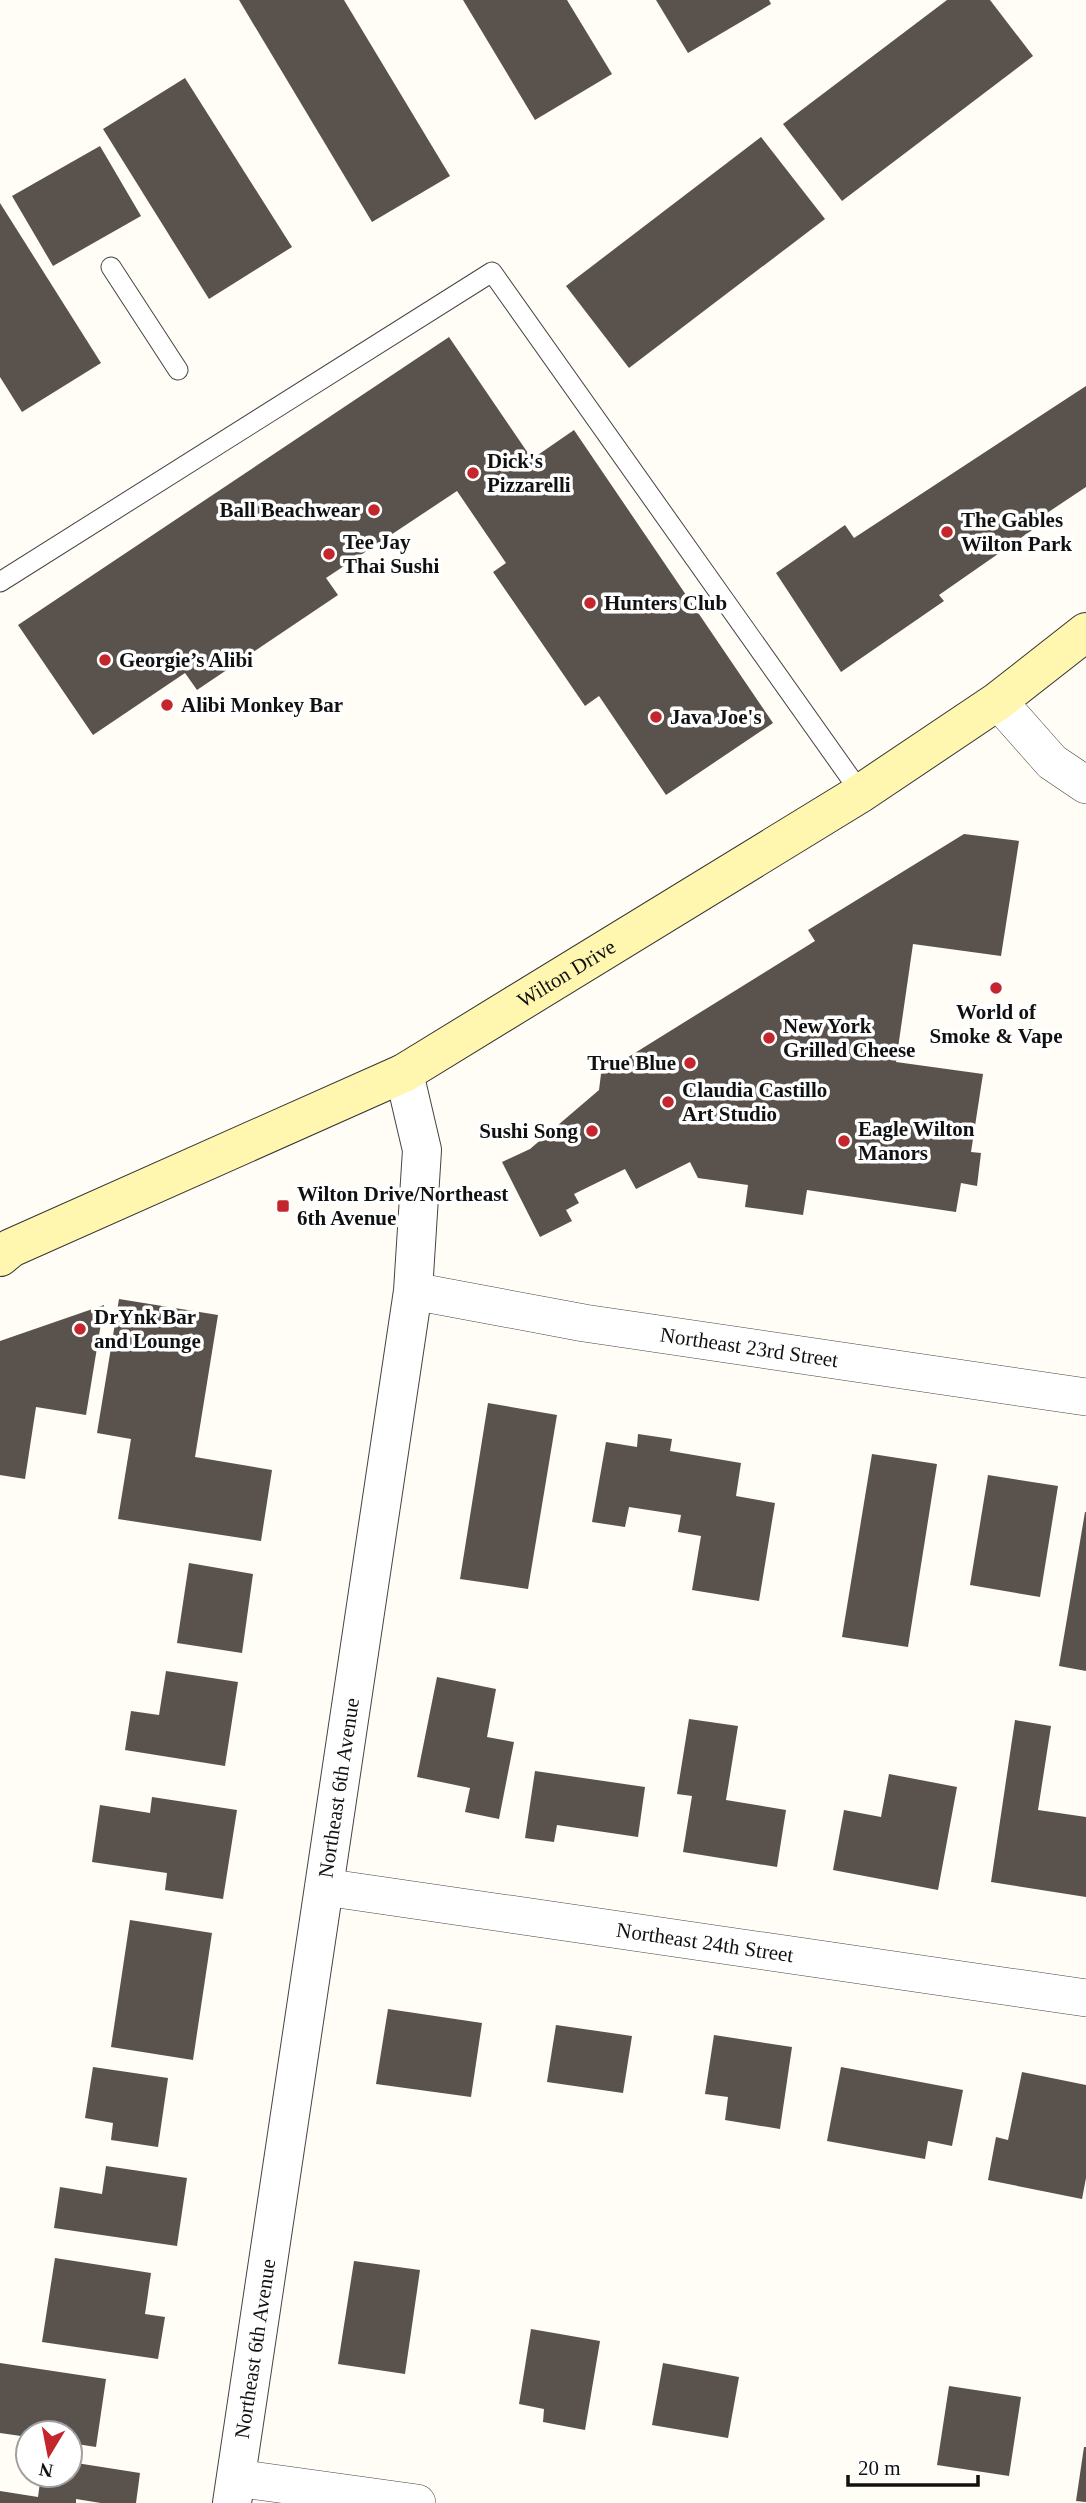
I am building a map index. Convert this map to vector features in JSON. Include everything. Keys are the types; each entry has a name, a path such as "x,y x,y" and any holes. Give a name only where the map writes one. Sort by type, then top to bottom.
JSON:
{"main road":[{"name":"Wilton Drive","path":"4,1251 404,1073 861,793 998,701 1086,632"}],"street":[{"path":"998,701 1052,762 1086,785"},
{"name":"Northeast 6th Avenue","path":"234,2491 413,1291 422,1150 404,1073"},
{"name":"Northeast 23rd Street","path":"413,1291 584,1323 1086,1397"},
{"name":"Northeast 24th Street","path":"324,1887 1086,1998"},
{"path":"234,2491 417,2503"}],"lane":[{"path":"111,267 178,370"},
{"path":"0,582 492,272 861,793"}],"building":[{"path":"239,0 344,0 450,176 372,222"},
{"path":"463,0 567,0 612,74 535,120"},
{"path":"656,0 769,0 771,4 688,53"},
{"path":"947,0 990,0 1033,56 842,201 783,124"},
{"path":"185,78 292,247 209,299 103,129"},
{"path":"761,137 825,219 629,368 566,286"},
{"path":"100,146 141,216 53,266 12,196"},
{"path":"0,203 101,363 22,412 0,377"},
{"path":"449,337 532,459 574,430 773,723 666,795 599,696 585,706 493,572 506,563 457,491 326,578 338,595 197,690 185,673 93,735 18,625"},
{"name":"The Gables Wilton Park","path":"1086,386 1086,487 1035,521 1038,526 939,595 944,601 841,672 776,573 845,525 854,538"},
{"path":"964,834 1019,841 1001,956 913,944 896,1062 983,1074 971,1152 981,1153 977,1186 961,1183 956,1212 807,1190 803,1215 745,1207 748,1185 698,1178 690,1162 636,1189 625,1169 574,1194 579,1203 566,1210 572,1221 540,1237 502,1162 530,1149 599,1090 601,1074 815,941 808,930"},
{"path":"119,1299 218,1315 195,1457 272,1470 261,1541 118,1519 131,1439 97,1433"},
{"path":"104,1305 86,1415 36,1407 25,1479 0,1475 0,1341"},
{"path":"488,1403 557,1415 528,1589 460,1579"},
{"path":"638,1434 672,1439 670,1451 741,1463 736,1496 775,1503 759,1601 692,1590 701,1536 678,1532 681,1515 629,1507 625,1527 592,1522 606,1442 637,1447"},
{"path":"872,1454 937,1464 908,1647 842,1637"},
{"path":"988,1475 1058,1486 1040,1597 970,1585"},
{"path":"1086,1512 1086,1671 1059,1666"},
{"path":"189,1563 253,1574 242,1653 177,1643"},
{"path":"166,1671 238,1682 225,1766 125,1750 131,1711 159,1715"},
{"path":"437,1677 496,1689 487,1737 514,1742 499,1819 465,1812 470,1788 417,1777"},
{"path":"689,1719 738,1726 726,1800 786,1810 777,1867 683,1852 692,1796 677,1794"},
{"path":"1015,1720 1051,1726 1038,1810 1086,1817 1086,1897 991,1882"},
{"path":"535,1771 645,1787 638,1837 557,1825 554,1842 525,1838"},
{"path":"889,1774 957,1787 938,1890 833,1870 844,1810 881,1817"},
{"path":"152,1797 237,1810 223,1899 165,1890 167,1873 92,1862 100,1805 150,1813"},
{"path":"130,1920 212,1933 193,2060 111,2047"},
{"path":"388,2009 482,2023 471,2097 376,2084"},
{"path":"556,2025 632,2036 623,2093 547,2082"},
{"path":"714,2035 792,2047 780,2129 725,2120 728,2097 705,2094"},
{"path":"93,2067 168,2078 158,2147 111,2140 113,2123 85,2118"},
{"path":"841,2067 963,2090 952,2146 928,2141 925,2159 827,2141"},
{"path":"1022,2072 1086,2085 1086,2178 1082,2199 988,2180 996,2137 1008,2140"},
{"path":"106,2166 187,2178 177,2246 54,2228 60,2187 102,2194"},
{"path":"55,2258 151,2273 145,2314 165,2317 158,2359 42,2342"},
{"path":"354,2261 420,2270 405,2374 338,2364"},
{"path":"531,2329 600,2341 585,2430 543,2422 544,2409 519,2404"},
{"path":"0,2363 106,2379 96,2447 84,2445 84,2419 14,2419 14,2435 0,2433"},
{"path":"663,2363 739,2377 728,2438 652,2425"},
{"path":"949,2386 1021,2397 1009,2476 937,2465"},
{"path":"1086,2447 1086,2502 1076,2501"},
{"path":"84,2464 140,2473 136,2503 101,2503 76,2499 76,2503 0,2503 0,2491 38,2497 39,2489 84,2489"}],"place":[{"name":"Dick's Pizzarelli","path":"473,473"},
{"name":"Ball Beachwear","path":"374,510"},
{"name":"The Gables Wilton Park","path":"947,532"},
{"name":"Tee Jay Thai Sushi","path":"329,554"},
{"name":"Hunters Club","path":"590,603"},
{"name":"Georgie’s Alibi","path":"105,660"},
{"name":"Alibi Monkey Bar","path":"167,705"},
{"name":"Java Joe's","path":"656,717"},
{"name":"World of Smoke & Vape","path":"996,988"},
{"name":"New York Grilled Cheese","path":"769,1038"},
{"name":"True Blue","path":"690,1063"},
{"name":"Claudia Castillo Art Studio","path":"668,1102"},
{"name":"Sushi Song","path":"592,1131"},
{"name":"Eagle Wilton Manors","path":"844,1141"},
{"name":"Wilton Drive/Northeast 6th Avenue","path":"283,1206"},
{"name":"DrYnk Bar and Lounge","path":"80,1329"}]}
